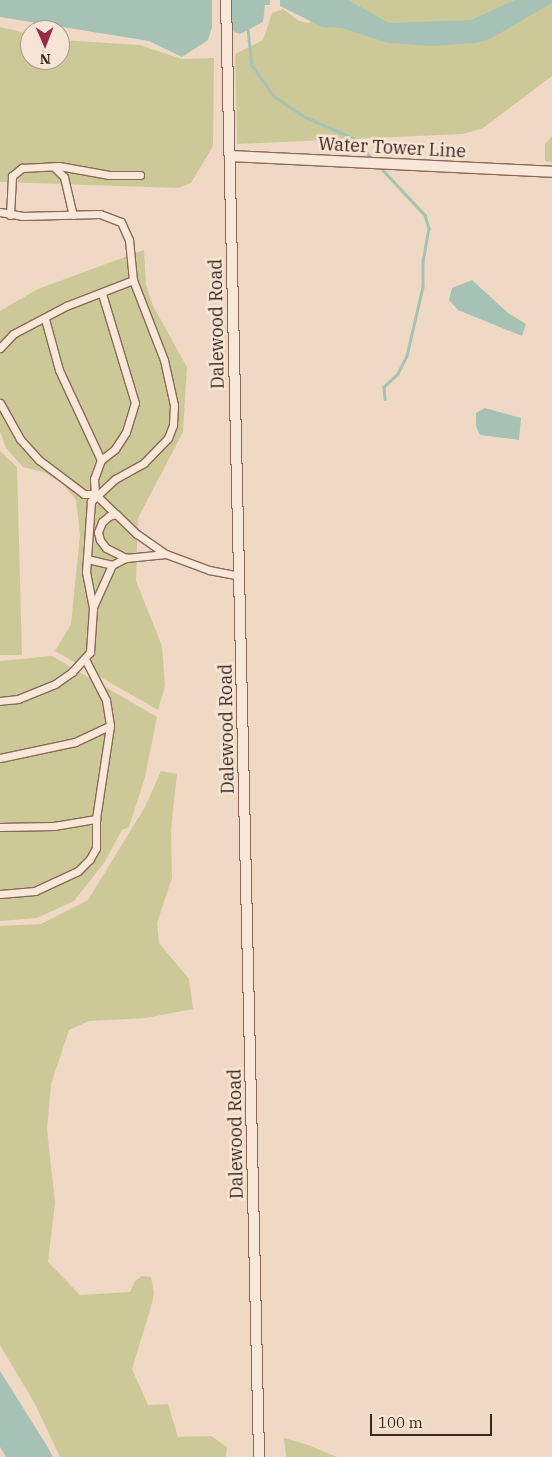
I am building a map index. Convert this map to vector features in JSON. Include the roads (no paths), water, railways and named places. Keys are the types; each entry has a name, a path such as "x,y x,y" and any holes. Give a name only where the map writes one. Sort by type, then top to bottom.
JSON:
{"main road":[{"name":"Dalewood Road","path":"226,0 259,1457"},
{"name":"Water Tower Line","path":"230,156 552,172"}],"street":[{"path":"54,167 64,178 73,215"},
{"path":"10,215 12,176 22,168 54,167 109,175 140,175"},
{"path":"0,212 10,215 110,216 121,222 129,240 133,280 164,360 171,388 173,425 168,438 144,463 95,494 91,501 87,559 88,590 93,608 90,652 85,659 55,684 18,699 0,701"},
{"path":"0,348 13,334 81,299 102,294 133,280"},
{"path":"102,294 135,403 126,432 115,449 101,460 94,479 95,494 136,534 166,554 209,570 239,576"},
{"path":"45,319 59,370 101,460"},
{"path":"0,403 20,438 39,460 84,494 95,494"},
{"path":"116,514 102,522 98,532 106,548 126,558"},
{"path":"93,608 112,565 126,558 166,554"},
{"path":"87,559 112,565"},
{"path":"0,894 35,892 78,871 96,848 96,819 110,726 106,700 85,659"},
{"path":"0,758 75,742 110,726"},
{"path":"0,827 54,826 96,819"}],"waterway":[{"path":"248,29 252,65 274,96 305,117 353,138 370,156"},
{"path":"383,170 425,215 429,228 423,261 423,287 407,356 398,374 384,387 385,399"}]}
